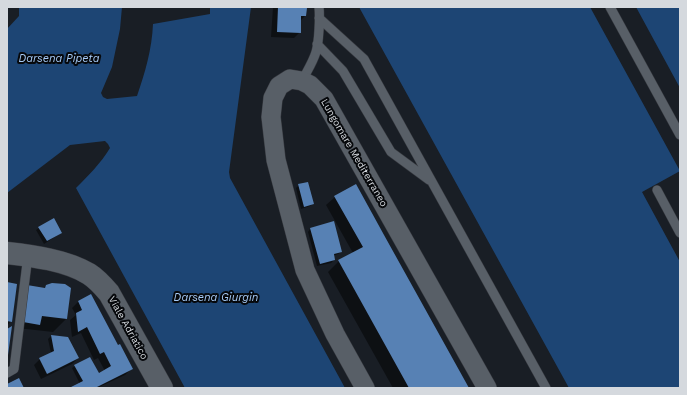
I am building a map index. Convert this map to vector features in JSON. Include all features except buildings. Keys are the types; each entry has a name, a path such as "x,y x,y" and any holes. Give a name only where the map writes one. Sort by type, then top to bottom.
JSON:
{"street":[{"path":"302,81 290,79 279,86 273,98 271,117 276,160 306,270 335,334 365,388"},
{"name":"Lungomare Mediterraneo","path":"302,81 324,99 487,388"},
{"name":"Viale Adriatico","path":"7,253 28,255 61,263 88,274 100,283 109,293 162,388"}],"lane":[{"path":"302,81 311,66 317,50 319,7"},
{"path":"610,7 680,135"},
{"path":"319,18 364,59 546,388"},
{"path":"317,44 343,71 391,152 432,183"},
{"path":"657,190 680,233"},
{"path":"7,373 14,369 28,255"}],"water":[{"path":"19,7 122,7 120,29 112,67 101,93 103,97 107,99 137,96 148,61 153,24 210,14 210,7 251,7 229,172 230,178 345,388 185,388 76,188 90,174 110,148 105,141 70,145 7,193 7,29 19,16"},
{"path":"359,7 590,7 680,171 642,192 680,262 680,388 569,388"},
{"path":"636,7 680,7 680,88"}],"water label":[{"name":"Darsena Pipeta","path":"59,59"},
{"name":"Darsena Giurgin","path":"216,298"}]}
